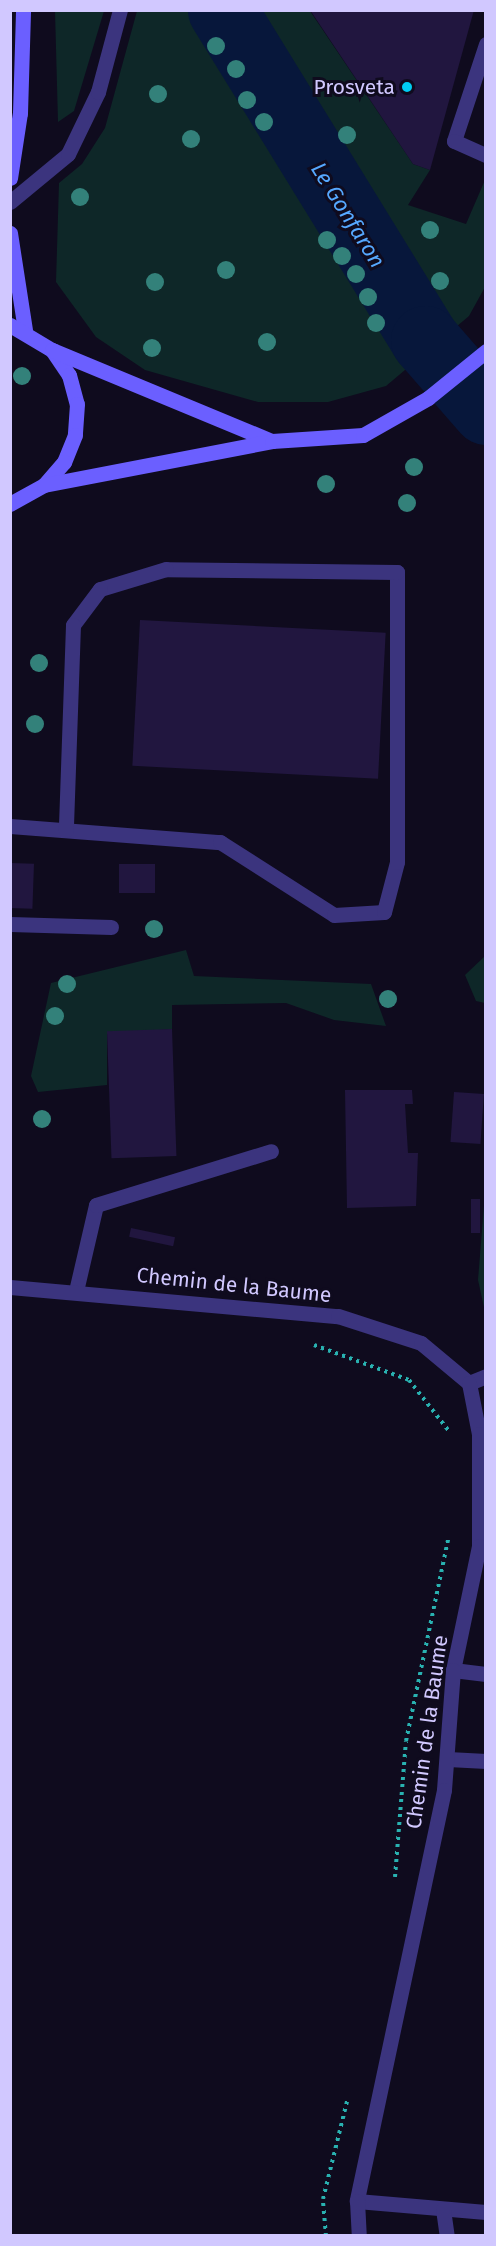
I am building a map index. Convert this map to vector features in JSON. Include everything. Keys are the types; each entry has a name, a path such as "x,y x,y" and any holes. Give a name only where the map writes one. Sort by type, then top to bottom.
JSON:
{"main road":[{"path":"10,178 23,10"},
{"path":"10,233 18,327 52,350 272,441"},
{"path":"44,486 64,462 75,435 77,404 69,375 52,350"},
{"path":"10,504 44,486 272,441 363,435 428,398 486,351"}],"street":[{"path":"10,202 68,154 98,92 120,10"},
{"path":"486,44 454,141 486,155"},
{"path":"10,826 220,842 334,915 384,912 397,862 397,572 166,568 100,589 73,625 66,830"},
{"path":"10,924 111,927"},
{"path":"76,1291 96,1205 272,1151"},
{"name":"Chemin de la Baume","path":"10,1287 76,1291 338,1316 421,1343 469,1383 479,1434 479,1546 453,1670 448,1759 357,2201 359,2235"},
{"path":"469,1383 486,1376"},
{"path":"453,1670 486,1674"},
{"path":"448,1759 486,1761"},
{"path":"357,2201 486,2212"},
{"path":"443,2209 447,2235"}],"path":[{"path":"309,1344 331,1347 409,1380 450,1432 451,1444"},
{"path":"394,1891 406,1741 452,1524"},
{"path":"326,2235 323,2199 348,2096"}],"green space":[{"path":"55,11 104,11 74,111 58,122"},
{"path":"137,11 310,11 413,164 430,170 408,205 466,224 485,180 485,287 469,316 386,386 328,402 258,402 145,370 96,337 56,282 59,183 82,164 105,128"},
{"path":"186,950 194,976 371,984 386,1026 334,1020 286,1003 172,1005 172,1029 107,1034 107,1085 38,1092 31,1076 51,983"},
{"path":"485,956 485,1003 476,1001 465,975"},
{"path":"486,1193 485,1312 478,1280"}],"building":[{"name":"Prosveta","path":"310,10 474,10 430,170 413,164"},
{"path":"140,620 386,633 378,779 132,766"},
{"path":"10,863 34,864 32,909 10,908"},
{"path":"119,864 155,864 155,893 119,893"},
{"path":"172,1029 176,1156 111,1158 107,1031"},
{"path":"345,1090 412,1090 413,1104 405,1104 408,1153 418,1153 416,1206 347,1208"},
{"path":"454,1092 484,1094 480,1144 451,1142"},
{"path":"471,1199 480,1199 480,1233 471,1233"},
{"path":"131,1228 175,1237 173,1246 129,1237"}],"waterway":[{"name":"Le Gonfaron","path":"222,10 425,340 486,410"}],"place":[{"name":"Prosveta","path":"407,87"}]}
